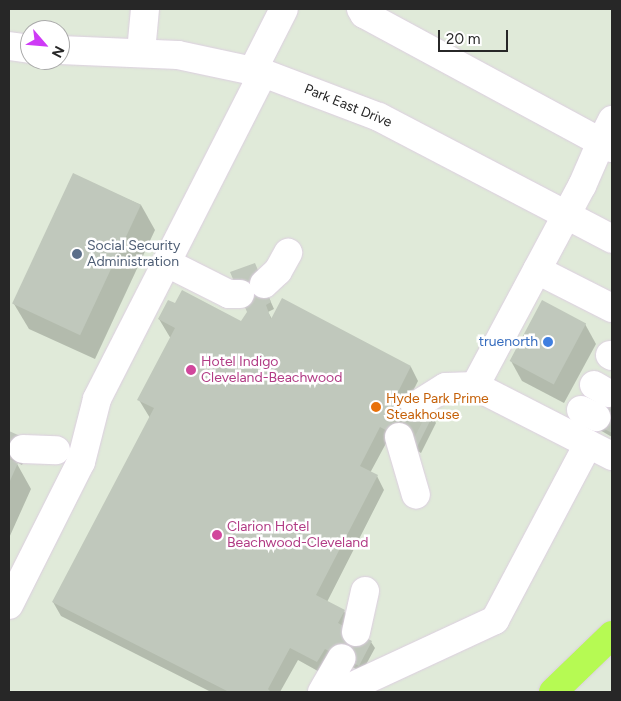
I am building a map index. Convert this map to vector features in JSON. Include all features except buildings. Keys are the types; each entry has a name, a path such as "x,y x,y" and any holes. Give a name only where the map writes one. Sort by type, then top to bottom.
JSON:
{"highway":[{"path":"553,692 612,635"}],"street":[{"path":"141,52 145,9"},
{"path":"9,605 81,462 97,399 167,263 258,71 284,9"},
{"path":"361,9 364,14 608,137 475,386"},
{"name":"Park East Drive","path":"70,50 141,52 214,60 258,71 379,117 612,239"},
{"path":"167,263 229,294 252,289 278,271 288,253"},
{"path":"537,270 612,308"},
{"path":"416,406 446,387 475,386 612,456"},
{"path":"399,438 416,495"},
{"path":"340,692 496,620 588,444"},
{"path":"23,449 56,450"},
{"path":"356,632 365,591"},
{"path":"322,692 342,658"}],"tunnel":[{"path":"399,437 415,406"}],"place":[{"name":"Social Security Administration","path":"77,254"},
{"name":"truenorth","path":"548,342"},
{"name":"Hotel Indigo Cleveland-Beachwood","path":"191,370"},
{"name":"Hyde Park Prime Steakhouse","path":"376,407"},
{"name":"Clarion Hotel Beachwood-Cleveland","path":"217,535"}]}
